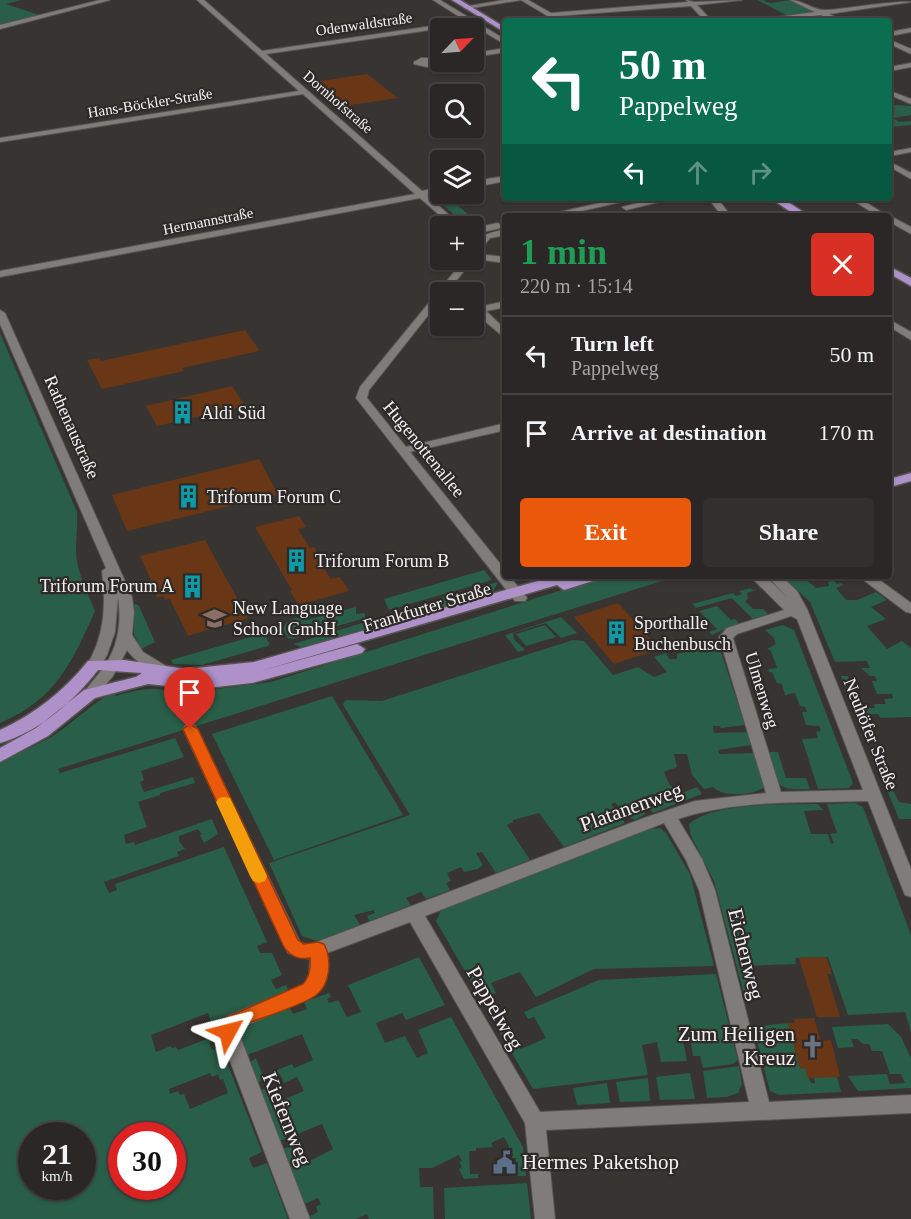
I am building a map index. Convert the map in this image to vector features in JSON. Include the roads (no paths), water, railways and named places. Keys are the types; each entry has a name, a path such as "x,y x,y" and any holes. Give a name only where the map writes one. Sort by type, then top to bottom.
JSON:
{"main road":[{"path":"455,0 502,29"},
{"path":"780,201 799,213"},
{"path":"892,271 908,278"},
{"path":"892,482 911,477"},
{"name":"Frankfurter Straße","path":"106,667 148,680 178,685 198,685 266,677 563,579"},
{"name":"Frankfurter Straße","path":"106,667 208,674 254,667 582,579"},
{"path":"0,737 44,714 106,667"},
{"path":"0,756 42,732 90,694 148,680"}],"street":[{"path":"0,27 107,0"},
{"name":"Dornhofstraße","path":"200,0 445,216"},
{"path":"436,0 465,18"},
{"path":"466,7 518,0"},
{"path":"524,0 556,18"},
{"path":"551,15 691,2 739,0"},
{"path":"793,0 834,18"},
{"path":"779,18 910,0"},
{"path":"691,2 706,18"},
{"name":"Odenwaldstraße","path":"260,53 430,28"},
{"path":"484,29 502,41"},
{"path":"892,34 911,30"},
{"path":"892,43 911,52"},
{"path":"484,53 502,51"},
{"path":"892,69 911,65"},
{"name":"Hans-Böckler-Straße","path":"0,140 305,92"},
{"path":"892,94 911,101"},
{"path":"892,148 911,144"},
{"path":"892,154 911,150"},
{"path":"892,165 911,177"},
{"path":"484,182 502,179"},
{"name":"Hermannstraße","path":"0,274 430,193"},
{"path":"561,213 620,201"},
{"path":"598,213 656,201"},
{"path":"714,201 724,213"},
{"path":"858,201 879,213"},
{"path":"892,220 911,231"},
{"path":"484,229 502,225"},
{"path":"484,239 502,233"},
{"path":"484,250 502,258"},
{"name":"Hugenottenallee","path":"451,282 460,270"},
{"path":"484,308 502,305"},
{"name":"Hugenottenallee","path":"430,309 361,394 363,402 502,575"},
{"name":"Rathenaustraße","path":"0,313 125,597 126,637 90,694"},
{"path":"484,317 502,333"},
{"path":"892,327 911,337"},
{"path":"402,451 502,427"},
{"name":"Rathenaustraße","path":"106,667 103,648 110,620 111,588 107,558"},
{"name":"Hugenottenallee","path":"505,579 518,595"},
{"name":"Neuhöfer Straße","path":"761,579 797,610"},
{"name":"Neuhöfer Straße","path":"777,579 792,594 797,610 807,626 911,890"},
{"path":"869,579 911,609"},
{"name":"Ulmenweg","path":"775,798 726,638 732,631 797,610"},
{"path":"126,637 138,655 166,672"},
{"path":"190,729 292,945 301,952 318,949 414,912"},
{"name":"Platanenweg","path":"414,912 668,816 714,803 775,798 874,795"},
{"name":"Eichenweg","path":"668,816 694,859 707,890 761,1110"},
{"name":"Pappelweg","path":"414,912 535,1121"},
{"name":"Kiefernweg","path":"300,1219 228,1032 232,1024 239,1019 310,990 318,980 318,949"},
{"path":"545,1219 535,1121 911,1104"}],"place":[{"name":"Aldi Süd","path":"183,413"},
{"name":"Triforum Forum C","path":"189,497"},
{"name":"Triforum Forum B","path":"297,561"},
{"name":"Triforum Forum A","path":"192,586"},
{"name":"New Language School GmbH","path":"215,618"},
{"name":"Sporthalle Buchenbusch","path":"616,633"},
{"name":"Zum Heiligen Kreuz","path":"813,1046"},
{"name":"Hermes Paketshop","path":"504,1162"}]}
